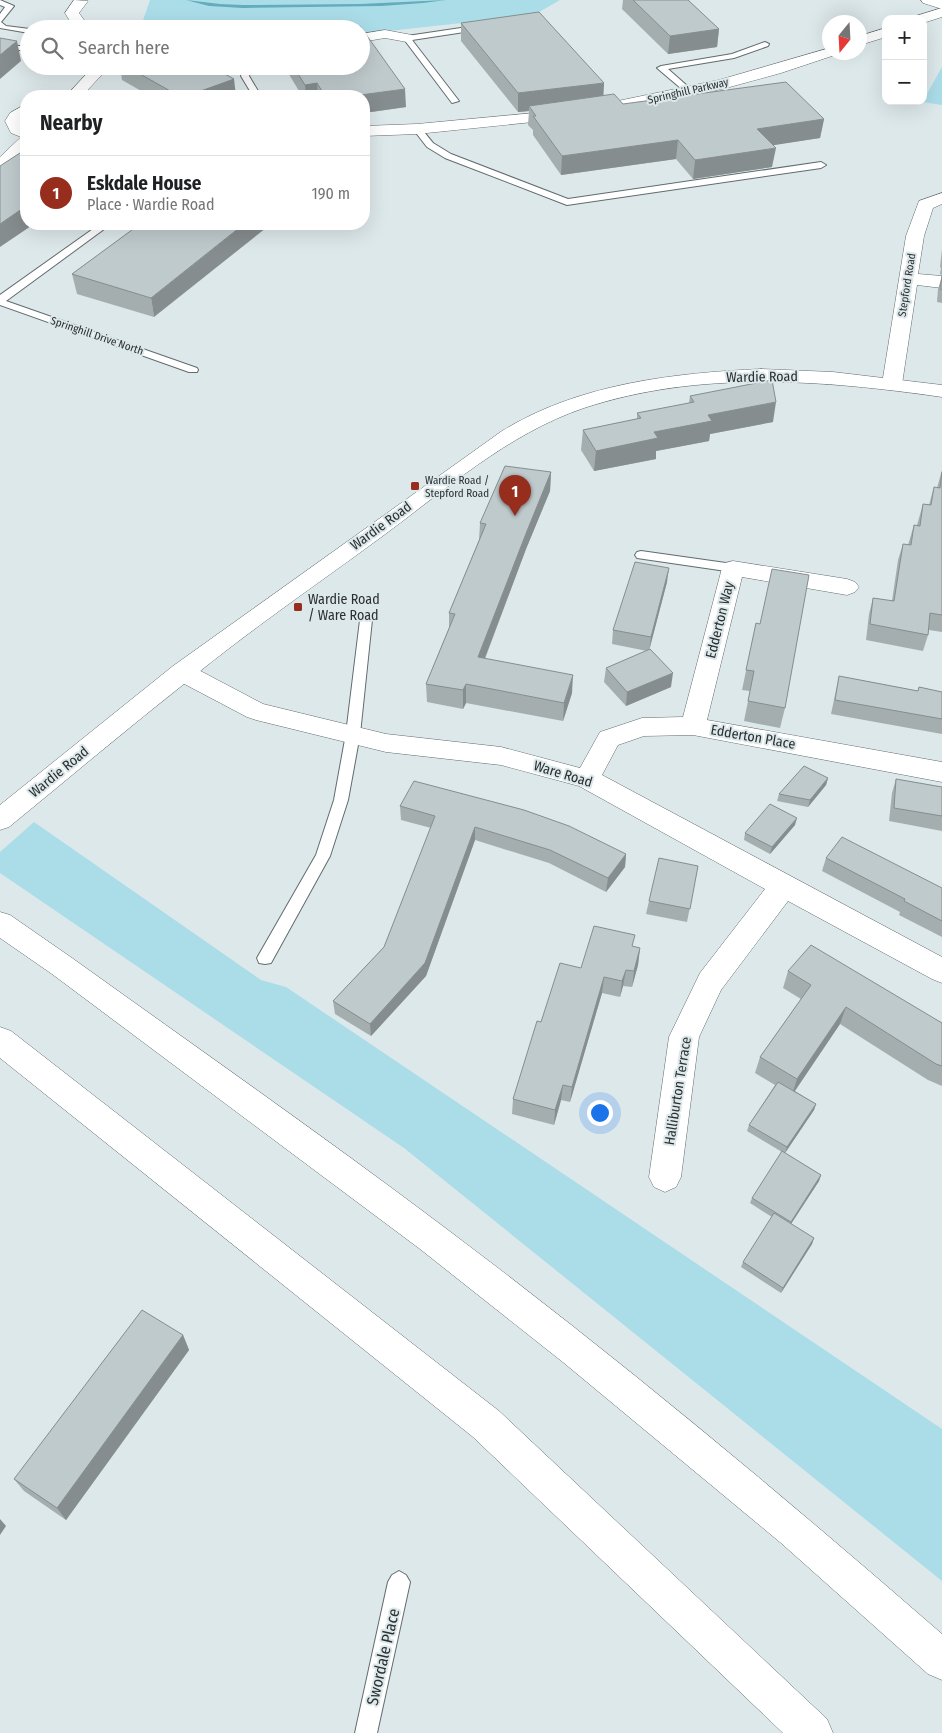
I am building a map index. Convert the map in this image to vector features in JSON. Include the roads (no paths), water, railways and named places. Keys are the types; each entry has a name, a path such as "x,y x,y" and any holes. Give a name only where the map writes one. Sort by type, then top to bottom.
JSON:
{"main road":[{"path":"928,0 942,5"},
{"path":"76,20 72,13 81,1"},
{"path":"927,17 942,12"},
{"path":"867,39 882,33"},
{"path":"370,36 384,34 407,38"},
{"name":"Springhill Parkway","path":"597,110 690,93 780,69 822,55"},
{"path":"80,90 94,75"},
{"path":"0,114 20,113"},
{"path":"370,131 417,129 578,114"},
{"path":"20,115 14,126 20,131"},
{"path":"0,166 20,147"},
{"name":"Stepford Road","path":"892,384 915,236 925,205 942,198"},
{"path":"908,279 942,282"},
{"name":"Wardie Road","path":"3,818 182,672 478,456 509,435 542,417 579,403 619,393 666,384 720,378 805,376 892,384 942,391"},
{"name":"Edderton Way","path":"693,726 733,568 847,587"},
{"name":"Ware Road","path":"182,672 256,711 386,743 500,756 587,779 942,971"},
{"name":"Edderton Place","path":"587,779 609,739 642,727 693,726 942,772"},
{"name":"Halliburton Terrace","path":"665,1177 684,1037 710,982 784,885"},
{"path":"0,923 62,966 447,1250 706,1456 794,1530 942,1660"},
{"path":"0,1040 486,1424 813,1733"}],"lane":[{"path":"0,2 10,6 0,20"},
{"path":"455,101 407,38 491,26"},
{"path":"1,27 20,30"},
{"path":"690,93 661,68 734,56 764,44"},
{"path":"0,46 20,48"},
{"path":"245,75 253,90"},
{"path":"417,129 430,146 448,156 567,202 821,165"},
{"path":"0,301 98,230"},
{"name":"Springhill Drive North","path":"0,301 193,370"},
{"path":"641,555 733,568"},
{"path":"265,958 323,856 341,800 353,734 366,620"},
{"name":"Swordale Place","path":"366,1733 399,1582"}],"waterway":[{"path":"188,0 220,6 360,5 444,0"}],"place":[{"name":"Wardie Road / Stepford Road","path":"415,486"},
{"name":"Eskdale House","path":"515,516"},
{"name":"Wardie Road / Ware Road","path":"298,607"}]}
